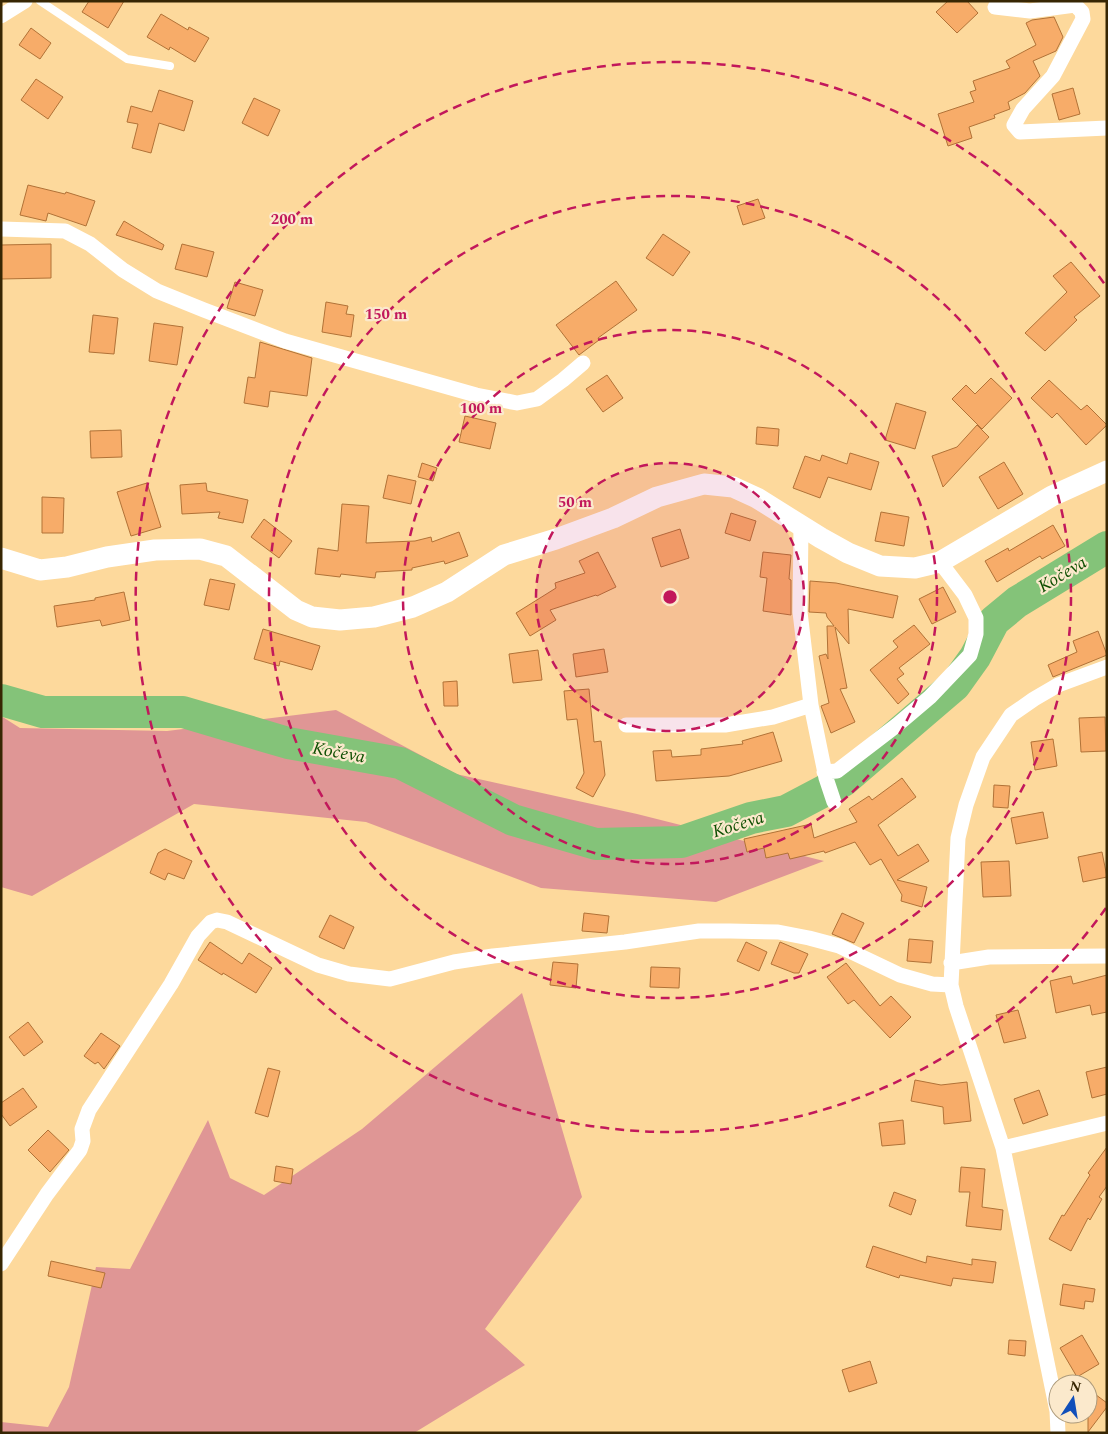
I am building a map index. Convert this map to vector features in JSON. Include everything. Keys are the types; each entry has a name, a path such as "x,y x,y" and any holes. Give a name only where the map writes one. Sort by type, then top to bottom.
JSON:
{"main road":[{"path":"1,558 40,570 67,568 107,556 155,550 200,549 226,556 296,610 312,617 340,620 374,617 413,607 447,592 504,555 556,539 613,518 657,498 704,484 733,487 757,498 848,553 880,566 915,568 940,562 1052,496 1107,471"}],"street":[{"path":"1,16 25,1"},
{"path":"996,7 1030,11 1075,5 1082,12 1083,19 1053,76 1024,109 1014,125 1020,132 1107,128"},
{"path":"1,229 65,231 90,244 123,270 157,290 204,310 285,341 476,395 517,403 537,399 583,364"},
{"path":"801,526 800,612 811,705 825,775 834,801"},
{"path":"825,775 837,771 897,725 930,697 970,655 976,634 976,618 965,595 940,562"},
{"path":"1058,1433 1057,1411 1003,1148 956,1006 951,985 958,838 966,805 983,757 1011,715 1058,685 1107,667"},
{"path":"626,725 725,725 773,717 811,705"},
{"path":"1,1264 47,1194 80,1150 83,1141 82,1130 89,1110 171,984 198,936 210,922 217,920 228,922 318,965 349,974 390,979 454,962 493,956 625,942 699,931 730,931 778,932 809,938 839,946 900,975 932,984 951,985"},
{"path":"951,963 989,957 1107,956"},
{"path":"1003,1148 1107,1123"}],"lane":[{"path":"40,1 127,59 170,66"}],"shaded area":[{"path":"336,710 456,774 637,814 824,861 716,902 541,888 366,822 194,804 32,896 1,887 1,716 20,728 167,731"},
{"path":"522,993 582,1197 485,1329 525,1365 414,1433 1,1433 1,1422 48,1427 69,1387 96,1267 130,1269 208,1120 230,1178 264,1195 362,1129"}],"building":[{"path":"89,1 124,1 108,28 82,12"},
{"path":"948,1 967,1 978,13 957,33 936,12"},
{"path":"161,14 188,30 189,27 209,38 195,62 170,47 169,50 147,37"},
{"path":"1054,17 1063,37 1056,51 1033,61 1040,76 1025,93 1008,102 1010,109 994,115 995,118 969,127 972,138 948,146 938,114 974,102 970,92 976,90 973,81 1010,68 1006,61 1036,45 1026,23 1032,20"},
{"path":"31,28 51,43 40,59 19,45"},
{"path":"36,79 63,97 48,119 21,100"},
{"path":"1073,88 1080,114 1059,120 1052,94"},
{"path":"159,90 193,101 184,131 159,123 151,153 132,148 138,124 127,122 131,106 152,112"},
{"path":"254,98 280,110 268,136 242,123"},
{"path":"28,185 65,194 66,192 95,201 86,226 48,213 46,221 20,215"},
{"path":"758,199 765,218 743,225 737,206"},
{"path":"124,221 164,245 162,250 116,235"},
{"path":"663,234 690,252 673,276 646,258"},
{"path":"51,244 51,278 1,279 1,245"},
{"path":"182,244 214,252 207,277 175,269"},
{"path":"1071,262 1100,296 1074,317 1077,320 1045,351 1025,333 1067,292 1053,276"},
{"path":"616,281 637,310 598,338 599,340 579,355 556,325"},
{"path":"235,282 263,290 255,316 227,308"},
{"path":"326,302 348,306 346,314 354,315 351,337 322,332"},
{"path":"93,315 118,318 114,354 89,352"},
{"path":"154,323 183,327 177,365 149,361"},
{"path":"260,342 312,358 307,396 270,391 268,407 244,403 248,377 255,378"},
{"path":"607,375 623,398 603,412 586,389"},
{"path":"991,378 1012,398 982,429 952,399 966,385 975,394"},
{"path":"1049,380 1081,410 1087,405 1107,425 1086,445 1057,413 1052,418 1031,398"},
{"path":"896,403 926,412 915,449 885,440"},
{"path":"465,416 496,423 490,449 459,442"},
{"path":"977,425 989,437 943,487 932,456 957,447"},
{"path":"757,427 779,429 778,446 756,444"},
{"path":"121,430 122,457 91,458 90,431"},
{"path":"850,453 879,462 871,490 828,477 820,498 793,488 805,456 820,461 822,455 847,464"},
{"path":"1004,462 1023,494 998,509 979,477"},
{"path":"422,463 437,468 433,481 418,477"},
{"path":"388,475 416,481 411,504 383,498"},
{"path":"147,483 161,527 131,536 117,492"},
{"path":"206,483 207,491 248,500 243,523 218,518 220,512 182,514 180,485"},
{"path":"42,497 64,498 63,533 42,533"},
{"path":"342,504 369,506 366,543 415,541 431,537 432,542 459,532 468,556 445,564 444,561 412,568 412,570 376,572 375,578 341,574 340,577 315,574 318,548 338,551"},
{"path":"881,512 909,517 904,546 875,541"},
{"path":"731,513 756,521 750,541 725,533"},
{"path":"264,519 292,541 279,558 251,537"},
{"path":"1053,525 1065,546 1042,559 1040,556 997,582 985,561 1008,548 1009,551"},
{"path":"680,529 689,558 661,567 652,538"},
{"path":"598,552 616,587 597,596 550,610 556,620 530,636 516,613 556,588 555,583 585,573 579,561"},
{"path":"763,552 791,555 789,579 791,580 791,615 763,611 767,578 760,577"},
{"path":"210,579 235,584 229,610 204,605"},
{"path":"810,581 836,583 898,596 893,618 848,609 849,644 835,627 847,688 840,689 855,722 831,733 821,706 829,703 819,656 826,654 828,659 827,626 834,626 826,613 809,612"},
{"path":"943,587 956,612 932,624 919,599"},
{"path":"124,592 130,620 102,626 100,620 57,627 54,606 95,600 95,598"},
{"path":"914,625 930,644 899,668 904,674 897,679 909,694 898,704 870,670 898,647 893,641"},
{"path":"263,629 320,646 312,670 280,661 279,666 254,659"},
{"path":"1098,631 1107,655 1053,677 1048,665 1077,652 1073,641"},
{"path":"604,649 608,672 576,677 573,654"},
{"path":"538,650 542,680 513,683 509,654"},
{"path":"457,681 458,706 444,706 443,682"},
{"path":"589,689 594,742 601,741 605,775 593,797 576,788 584,773 577,719 567,720 564,691"},
{"path":"1105,717 1106,751 1081,752 1079,718"},
{"path":"773,732 782,761 729,776 656,781 653,751 671,750 672,757 701,755 701,749 743,744 742,741"},
{"path":"1053,739 1057,766 1035,770 1031,742"},
{"path":"902,778 916,797 878,825 898,856 918,844 929,861 897,880 927,887 922,907 901,901 902,895 881,859 870,865 855,842 825,853 824,851 790,859 788,853 766,858 764,848 747,852 744,839 811,824 814,838 857,822 849,809 869,796 872,800"},
{"path":"994,785 1010,786 1008,808 993,807"},
{"path":"1043,812 1048,838 1016,844 1011,818"},
{"path":"165,849 192,861 184,879 168,873 165,880 150,873 158,853"},
{"path":"1102,852 1107,877 1083,882 1078,857"},
{"path":"1009,861 1011,896 983,897 981,862"},
{"path":"584,913 609,916 607,933 582,931"},
{"path":"842,913 864,923 854,943 832,934"},
{"path":"330,915 354,927 344,949 319,937"},
{"path":"909,939 933,941 931,963 907,961"},
{"path":"210,942 242,964 249,953 272,968 256,993 198,960"},
{"path":"746,942 767,952 759,971 737,961"},
{"path":"780,942 808,954 799,973 794,973 771,964"},
{"path":"553,962 578,964 576,988 550,985"},
{"path":"846,963 880,1006 891,996 911,1017 890,1038 854,1000 848,1004 827,977"},
{"path":"651,967 680,968 679,988 650,987"},
{"path":"1107,975 1107,1012 1092,1015 1090,1005 1056,1013 1050,981 1071,976 1073,984"},
{"path":"1018,1010 1026,1038 1004,1043 996,1015"},
{"path":"28,1022 43,1042 24,1056 9,1037"},
{"path":"101,1033 120,1046 104,1069 98,1062 95,1064 84,1056"},
{"path":"1107,1067 1107,1094 1092,1098 1086,1072"},
{"path":"268,1068 280,1071 268,1117 255,1113"},
{"path":"915,1080 941,1085 967,1082 971,1121 944,1124 943,1107 911,1101"},
{"path":"23,1088 37,1107 10,1126 1,1114 1,1103"},
{"path":"1039,1090 1048,1115 1023,1124 1014,1099"},
{"path":"903,1120 905,1144 882,1146 879,1123"},
{"path":"48,1130 69,1150 50,1172 28,1150"},
{"path":"1107,1147 1107,1186 1099,1197 1102,1199 1090,1220 1088,1218 1071,1251 1049,1239 1062,1215 1064,1216 1090,1175 1088,1173"},
{"path":"276,1166 293,1169 291,1184 274,1181"},
{"path":"961,1167 985,1169 982,1207 1003,1210 1001,1230 966,1226 970,1192 959,1192"},
{"path":"894,1192 916,1200 911,1215 889,1206"},
{"path":"873,1246 926,1263 927,1256 972,1265 972,1259 996,1262 993,1283 953,1278 951,1286 900,1275 899,1278 866,1267"},
{"path":"51,1261 105,1273 101,1288 48,1276"},
{"path":"1063,1284 1095,1289 1093,1302 1085,1301 1084,1309 1060,1305"},
{"path":"1082,1335 1099,1364 1082,1374 1075,1374 1060,1348"},
{"path":"1009,1340 1026,1341 1025,1356 1008,1354"},
{"path":"870,1361 877,1383 849,1392 842,1370"},
{"path":"1098,1396 1107,1403 1107,1407 1098,1419"},
{"path":"1088,1424 1094,1424 1088,1432"}],"waterway":[{"name":"Kočeva","path":"1,700 43,712 183,712 288,743 400,763 513,820 596,844 681,842 751,818 786,811 843,781 955,685 975,657 994,621 1017,602 1107,547"}]}
